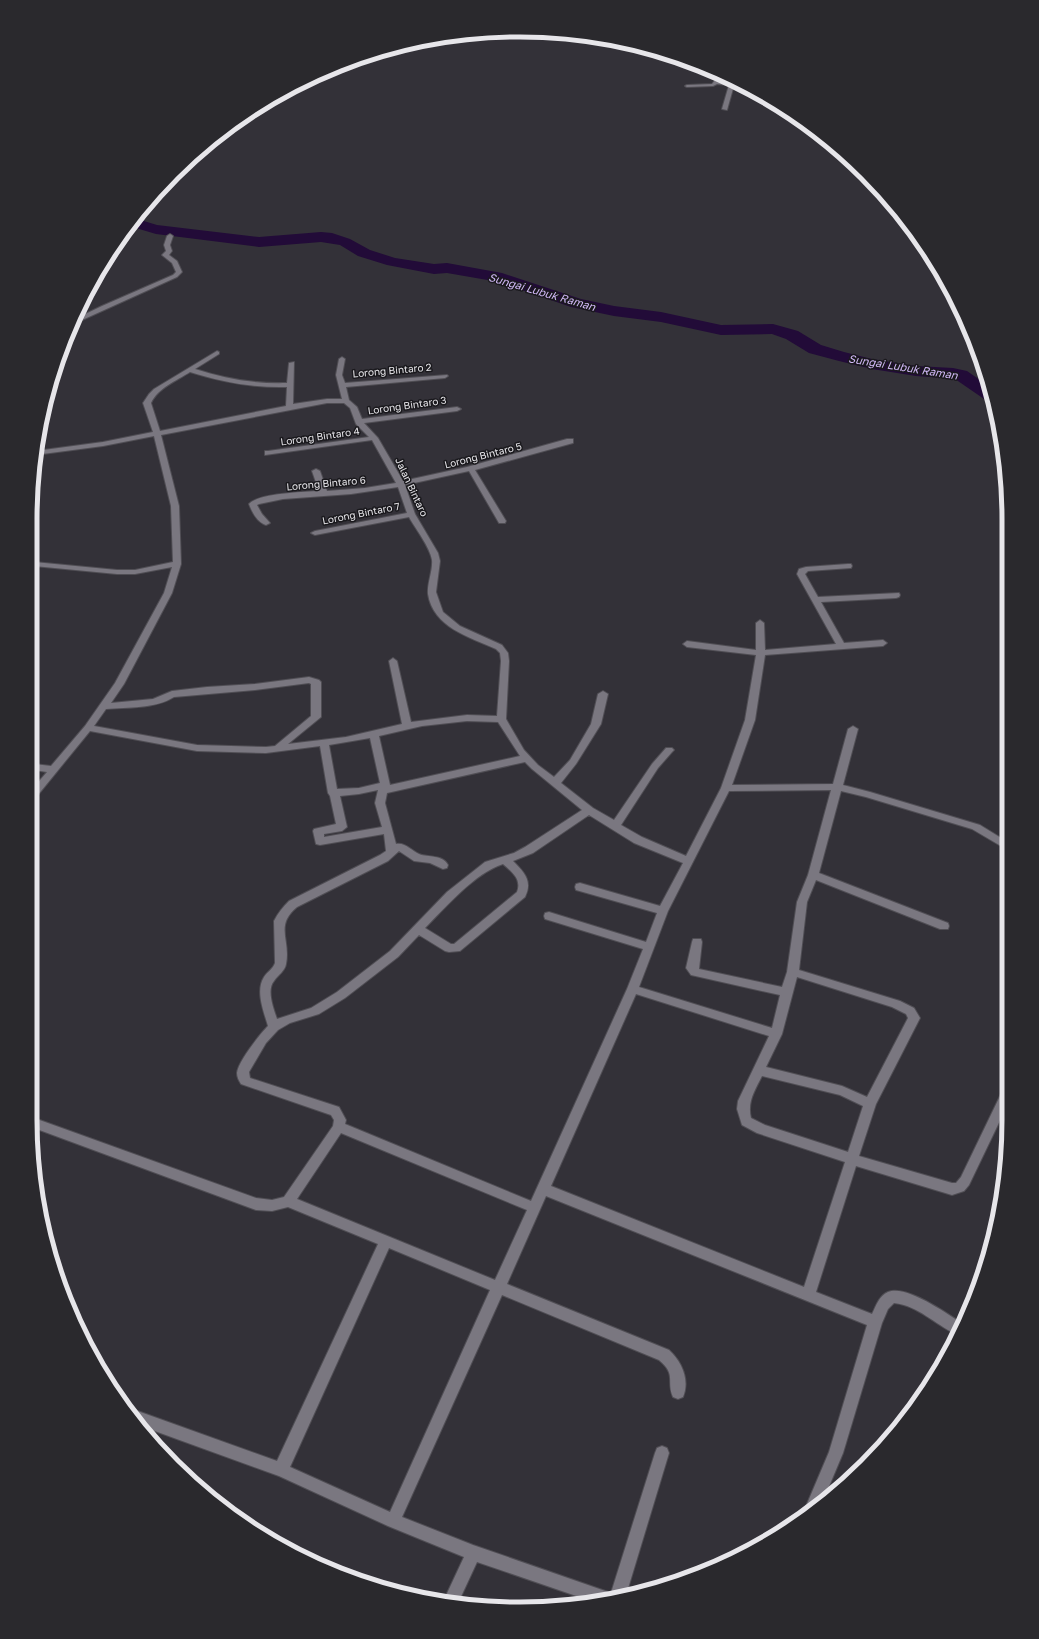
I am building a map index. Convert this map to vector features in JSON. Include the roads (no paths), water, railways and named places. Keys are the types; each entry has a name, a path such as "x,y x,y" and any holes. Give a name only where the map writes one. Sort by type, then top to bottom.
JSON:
{"street":[{"path":"687,86 713,85 716,82 724,83"},
{"path":"726,109 731,86"},
{"path":"82,318 175,276 179,272 175,262 165,254 169,251 167,245 170,236"},
{"path":"85,310 92,313"},
{"path":"37,790 88,728 119,684 168,593 177,564 175,506 158,433 147,403 148,399 156,390 216,353"},
{"name":"Lorong Bintaro 2","path":"342,359 339,376 346,401"},
{"path":"289,407 292,363"},
{"path":"189,370 237,383 264,386 290,385"},
{"name":"Lorong Bintaro 2","path":"341,385 445,376"},
{"path":"42,452 103,444 289,407 327,401 346,401"},
{"name":"Jalan Bintaro","path":"346,401 353,408 359,422 374,438 401,484 411,514 434,552 436,561 432,592 435,605 439,613 457,628 498,647 504,653 505,661 501,719"},
{"name":"Lorong Bintaro 3","path":"359,422 457,409"},
{"name":"Lorong Bintaro 4","path":"268,453 374,438"},
{"name":"Lorong Bintaro 5","path":"401,484 470,470 570,441"},
{"path":"470,470 502,521"},
{"path":"316,471 324,493"},
{"name":"Lorong Bintaro 6","path":"266,523 254,507 253,504 256,502 310,493 348,492 401,484"},
{"name":"Lorong Bintaro 7","path":"315,533 411,514"},
{"path":"37,564 117,572 134,572 177,564"},
{"path":"842,647 801,574 802,571 806,569 848,566"},
{"path":"816,600 896,594"},
{"path":"393,1521 633,989 663,911 726,788 750,720 761,653 760,623"},
{"path":"687,644 761,653 883,643"},
{"path":"393,661 407,726"},
{"path":"104,706 153,702 164,699 172,694 207,690 255,687 309,680 316,682 316,717 277,749"},
{"path":"556,782 572,762 596,724 603,694"},
{"path":"88,728 197,748 266,750 324,744 407,726 467,718 501,719 514,742 535,767 556,782 589,810 638,840 688,861"},
{"path":"853,729 813,875 802,902 793,972 786,992 776,1034 744,1101 743,1108 746,1121 761,1129 852,1159 952,1189 962,1186 965,1181 1002,1104"},
{"path":"374,734 384,788 380,795 380,804 392,850"},
{"path":"324,744 333,792 335,794 342,827 318,831 320,842 388,830"},
{"path":"615,826 655,766 669,750"},
{"path":"335,794 384,788 527,758"},
{"path":"37,767 53,770"},
{"path":"726,788 837,787 866,794 976,827 1002,843"},
{"path":"37,1124 256,1204 268,1206 279,1205 288,1200 339,1127 340,1120 335,1112 245,1081 243,1071 262,1040 274,1027 286,1020 315,1011 341,995 394,954 460,886 489,865 506,861 529,850 589,810"},
{"path":"274,1027 266,994 267,982 279,968 281,962 280,921 282,914 293,904 384,858 390,854 392,850 400,847 418,858 432,859 443,866"},
{"path":"418,929 449,948 456,948 521,894 525,887 524,881 506,861"},
{"path":"813,875 944,926"},
{"path":"580,887 663,911"},
{"path":"549,916 650,947"},
{"path":"697,942 692,968 695,972 786,992"},
{"path":"793,972 896,1004 906,1008 913,1015 913,1020 870,1104 808,1294"},
{"path":"633,989 776,1034"},
{"path":"759,1070 842,1091 870,1104"},
{"path":"339,1127 535,1208"},
{"path":"544,1189 875,1322"},
{"path":"288,1200 664,1355 672,1362 678,1372 678,1392"},
{"path":"281,1470 386,1241"},
{"path":"816,1500 836,1453 875,1322 883,1305 891,1297 901,1297 927,1308 955,1326"},
{"path":"142,1420 281,1470 393,1521 473,1553 598,1595"},
{"path":"619,1592 662,1453"},
{"path":"453,1597 473,1553"}],"waterway":[{"name":"Sungai Lubuk Raman","path":"139,224 156,229 259,242 321,237 332,238 345,242 364,253 393,262 434,269 447,268 502,278 577,303 614,311 661,317 721,330 773,329 792,335 815,349 839,356 872,364 916,371 953,373 961,375 985,391"}]}
